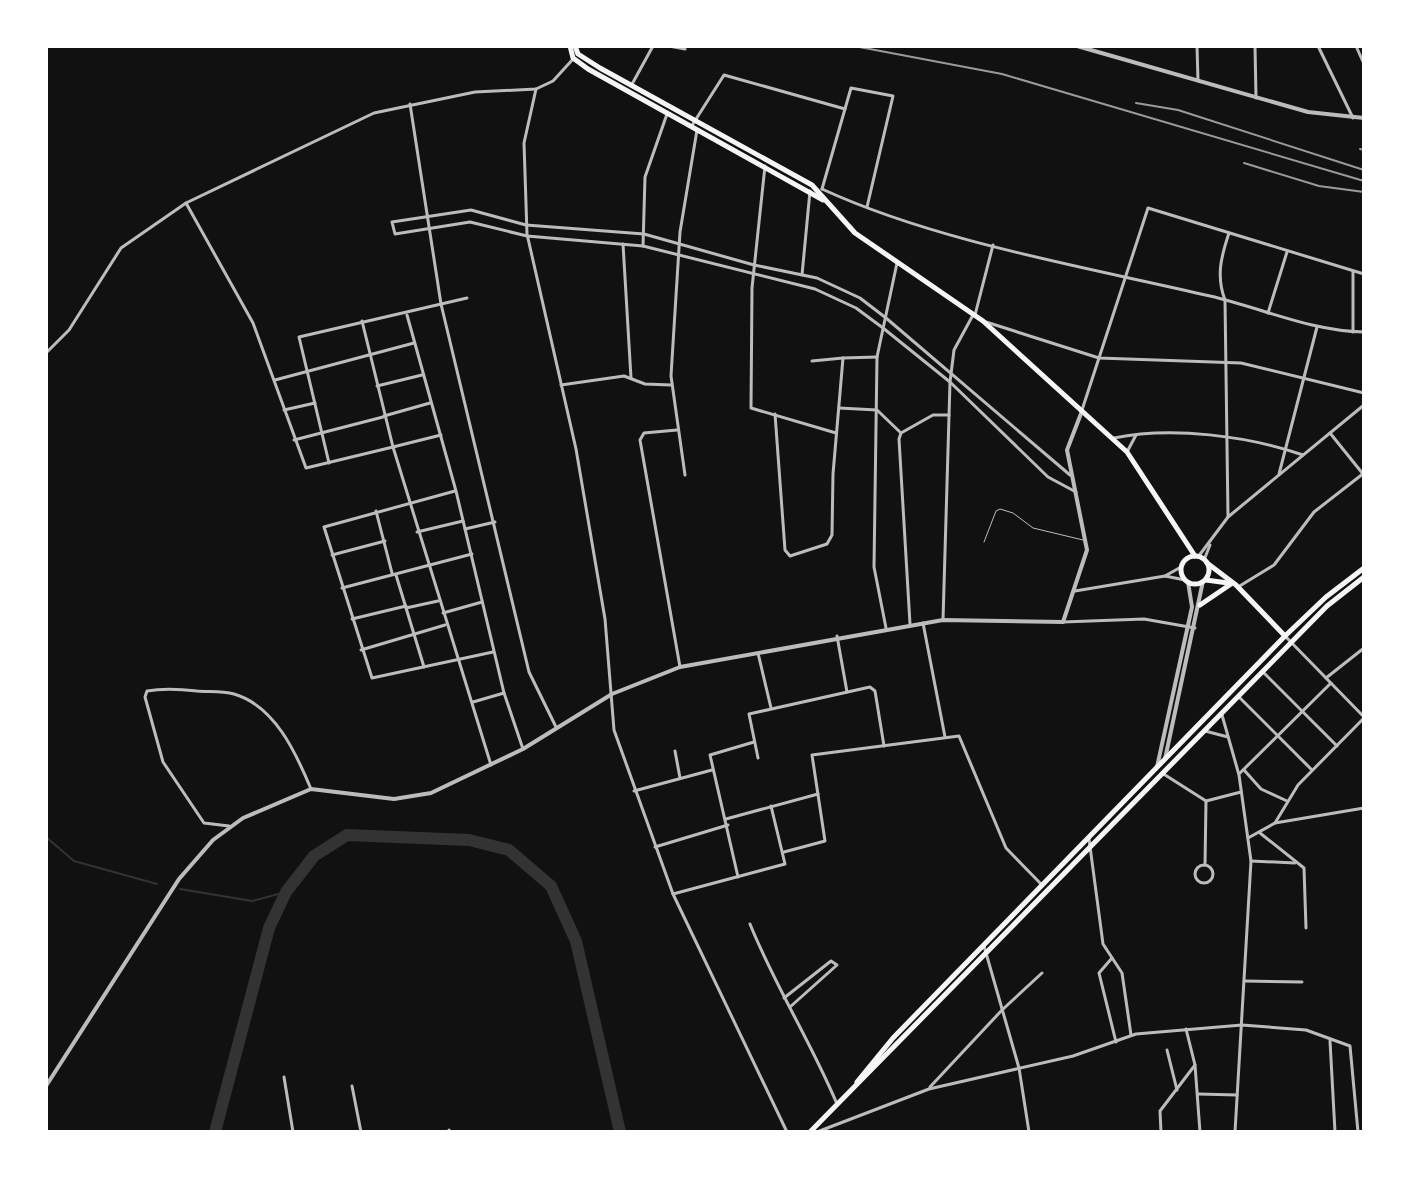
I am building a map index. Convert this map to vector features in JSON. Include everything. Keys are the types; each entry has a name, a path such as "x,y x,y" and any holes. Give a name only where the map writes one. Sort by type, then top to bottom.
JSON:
{"main road":[{"path":"572,46 576,56 667,114 820,192 855,233 983,321 1127,452 1201,559 1234,585 1285,636"},
{"path":"576,56 765,166 810,191 820,192"},
{"path":"1187,542 1187,559 1181,567 1186,581 1234,585"},
{"path":"1187,559 1201,559"},
{"path":"1201,559 1204,581"},
{"path":"852,1088 910,1033 986,953 1042,884 1285,636 1326,597 1364,568"},
{"path":"810,1132 905,1026 984,946 1031,908 1327,606 1364,577"},
{"path":"1200,605 1234,585"},
{"path":"1025,903 1031,908"},
{"path":"905,1026 910,1033"}],"street":[{"path":"631,86 653,46"},
{"path":"669,46 685,49"},
{"path":"1077,46 1256,99 1308,112 1364,118"},
{"path":"1197,46 1198,81"},
{"path":"1255,46 1256,99"},
{"path":"1318,46 1354,119"},
{"path":"1356,46 1364,64"},
{"path":"46,353 69,330 121,248 186,203 374,113 475,92 536,89 553,81 576,56"},
{"path":"685,475 671,385 678,253 694,126 724,75 845,109"},
{"path":"867,207 895,98 853,87 820,192 867,207 993,245 1225,300 1317,327 1364,332"},
{"path":"536,89 524,143 527,236 576,449 605,619 614,730 673,894 787,1132"},
{"path":"410,104 441,304 529,672 556,727"},
{"path":"643,246 645,177 667,114"},
{"path":"765,166 753,276 750,404 753,410 836,433"},
{"path":"802,275 810,191"},
{"path":"186,203 253,323 304,467 441,435"},
{"path":"1063,622 1085,559 1086,541 1067,450 1145,211 1152,208 1364,274"},
{"path":"1072,475 1061,470 951,370 886,318 837,286 644,234 526,225 471,210 426,214 392,222 395,234 428,226 470,222 527,236 643,246 678,253 753,276 815,289 856,308 883,328 950,382 1048,477 1076,492"},
{"path":"1228,517 1225,300 1220,285 1220,268 1229,233"},
{"path":"623,244 631,378"},
{"path":"943,620 951,370 954,350 974,316 993,245"},
{"path":"1268,313 1287,251"},
{"path":"886,628 874,567 877,357 897,263"},
{"path":"1353,271 1353,332"},
{"path":"329,463 298,339 362,321 407,315 467,298"},
{"path":"407,315 456,491 493,652 523,749"},
{"path":"362,321 407,503 491,765"},
{"path":"983,321 1099,358 1225,361 1364,393"},
{"path":"1279,474 1317,327"},
{"path":"273,380 414,343"},
{"path":"812,361 877,357"},
{"path":"775,414 785,550 790,556 827,544 832,535 843,358"},
{"path":"377,386 422,375"},
{"path":"561,385 613,377 631,378 645,384 671,385"},
{"path":"284,410 315,403"},
{"path":"294,440 431,403"},
{"path":"1201,559 1228,517 1364,405"},
{"path":"839,408 877,410 901,433 910,624"},
{"path":"901,433 933,415 949,415"},
{"path":"677,429 644,433 640,440 680,667"},
{"path":"1234,585 1259,574 1284,554 1314,512 1364,474 1330,433"},
{"path":"1127,452 1136,435"},
{"path":"1113,439 1136,435 1226,436 1303,455"},
{"path":"456,491 325,525 361,650 374,679 493,652"},
{"path":"376,511 424,667"},
{"path":"417,532 463,521"},
{"path":"465,529 495,522"},
{"path":"332,555 385,541"},
{"path":"342,588 472,554"},
{"path":"1073,591 1165,576 1181,567"},
{"path":"1165,576 1186,581 1192,601 1157,768 1206,801"},
{"path":"1174,778 1165,759 1204,581"},
{"path":"352,619 439,600"},
{"path":"443,613 482,602"},
{"path":"46,1086 179,879 229,826 311,789 406,799 431,793 523,749 612,694 680,667 837,636 943,620 1063,622 1144,619 1195,628"},
{"path":"922,622 945,737"},
{"path":"361,650 447,625"},
{"path":"837,636 847,692"},
{"path":"1275,823 1311,769 1364,717 1285,636"},
{"path":"1326,678 1364,648"},
{"path":"757,652 771,708"},
{"path":"1263,672 1337,746"},
{"path":"1239,775 1331,683"},
{"path":"229,826 204,823 170,775 161,757 145,697 147,691 165,688 227,692 249,701 271,719 291,748 311,789"},
{"path":"758,758 749,714 874,689 884,746"},
{"path":"471,703 504,693"},
{"path":"1239,697 1311,769"},
{"path":"1222,714 1239,775 1251,861 1235,1132"},
{"path":"1205,731 1228,737"},
{"path":"784,852 825,842 812,755 959,736 964,740 1006,848 1042,884"},
{"path":"738,877 711,754 754,742"},
{"path":"675,751 680,778"},
{"path":"634,791 713,770"},
{"path":"1244,770 1261,789 1287,801"},
{"path":"1206,801 1241,792"},
{"path":"726,819 818,794"},
{"path":"1205,865 1195,873 1204,883 1213,874 1205,865 1206,801"},
{"path":"673,894 785,864 771,806"},
{"path":"1248,838 1275,823 1364,808"},
{"path":"655,847 728,825"},
{"path":"1260,833 1305,870 1306,928"},
{"path":"1089,839 1103,944 1123,977 1131,1035"},
{"path":"1251,861 1295,863"},
{"path":"750,924 784,998 814,1049 837,1104"},
{"path":"984,946 1019,1068 1029,1132"},
{"path":"1112,958 1099,973 1116,1042"},
{"path":"784,998 831,961 837,965 789,1007"},
{"path":"929,1089 1002,1010 1042,973"},
{"path":"1244,981 1302,982"},
{"path":"817,1132 929,1089 1019,1068 1116,1042 1131,1035 1242,1025 1306,1030 1351,1048 1358,1132"},
{"path":"1186,1029 1195,1065 1200,1132"},
{"path":"1330,1041 1335,1132"},
{"path":"1167,1050 1177,1090"},
{"path":"1161,1132 1158,1114 1195,1065"},
{"path":"284,1077 293,1132"},
{"path":"352,1086 361,1132"},
{"path":"1198,1094 1237,1095"}],"lane":[{"path":"984,542 996,511 1000,509 1013,513 1033,528 1086,541"}],"waterway":[{"path":"215,1132 269,928 286,892 314,856 347,835 469,840 509,850 551,886 576,941 620,1132"},
{"path":"46,837 74,861 157,884"},
{"path":"180,889 252,901 286,892"}],"railway":[{"path":"854,46 1002,74 1364,181"},
{"path":"1136,103 1178,110 1364,170"},
{"path":"1360,149 1364,150"},
{"path":"1244,163 1319,186 1364,192"}]}
